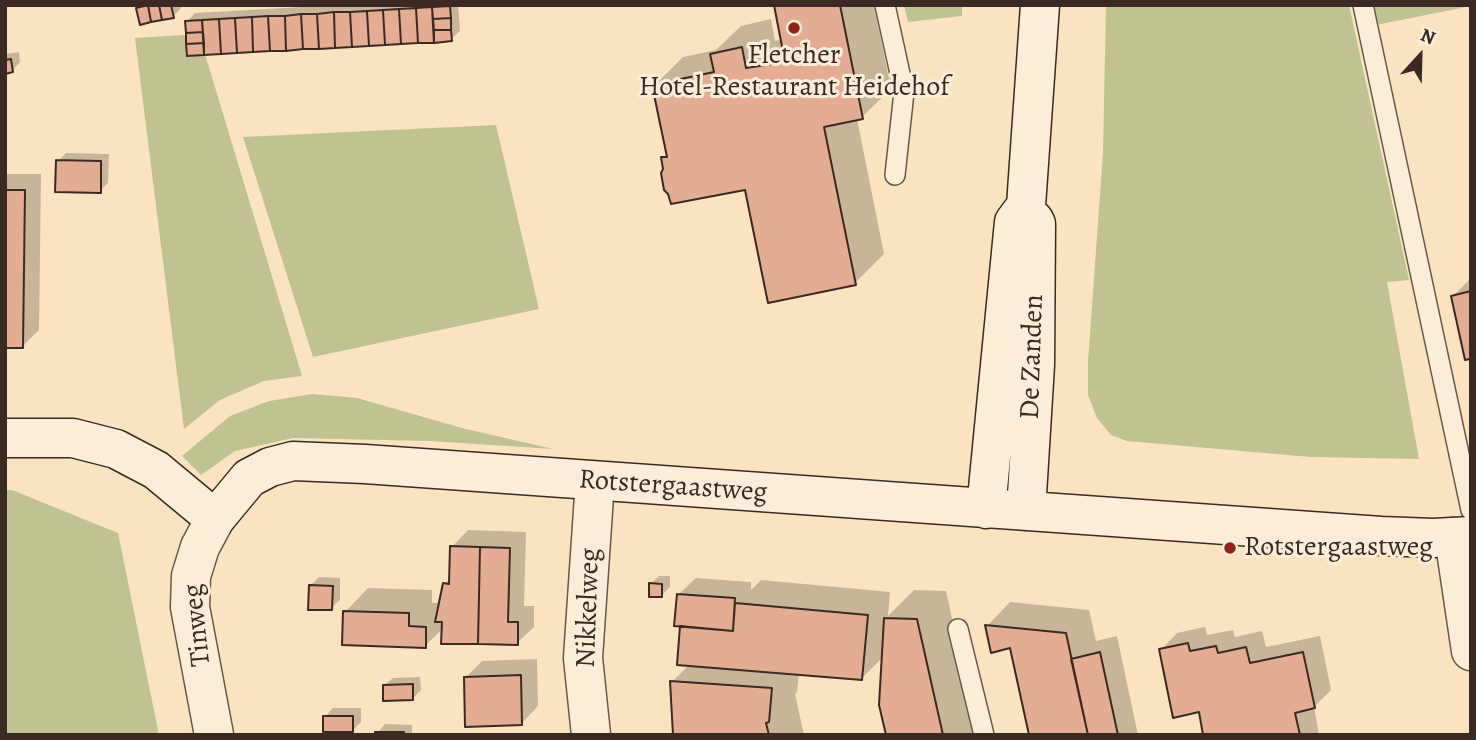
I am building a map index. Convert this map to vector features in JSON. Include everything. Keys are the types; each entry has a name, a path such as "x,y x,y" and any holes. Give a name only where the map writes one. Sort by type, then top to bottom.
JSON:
{"street":[{"name":"De Zanden","path":"1026,512 1035,365 1035,223 1026,206 1040,5"},
{"name":"De Zanden","path":"986,509 1014,222 1026,206"},
{"path":"5,438 73,438 116,449 156,470 215,519"},
{"name":"Rotstergaastweg","path":"215,519 249,478 270,467 293,461 1413,538 1465,528"},
{"name":"Nikkelweg","path":"591,735 583,659 595,481"},
{"name":"Tinweg","path":"214,735 190,607 191,576 200,547 215,519"},
{"path":"1465,528 1471,651"}],"lane":[{"path":"885,5 904,92 895,176"},
{"path":"1363,5 1465,528"},
{"path":"958,629 984,735"}],"green space":[{"path":"904,5 962,5 962,16 908,22"},
{"path":"1106,5 1349,5 1409,280 1387,282 1419,459 1311,457 1127,441 1111,435 1097,418 1088,395 1088,362 1103,153"},
{"path":"1372,5 1471,5 1471,6 1376,25"},
{"path":"199,34 302,376 264,381 220,400 184,429 135,38"},
{"path":"496,125 539,309 313,357 243,137"},
{"path":"313,394 357,398 462,428 553,449 430,441 293,438 235,451 201,475 182,456 230,416 269,401"},
{"path":"5,490 12,490 118,533 159,735 5,735"}],"building":[{"path":"148,5 151,22 140,25 136,8"},
{"path":"148,5 159,5 162,20 151,22"},
{"path":"159,5 171,5 174,18 162,20"},
{"path":"774,5 840,5 863,119 824,127 856,285 768,303 745,190 671,204 664,190 661,173 661,157 667,157 652,85 714,72 710,54 742,47 746,68 785,62"},
{"path":"450,6 451,18 433,19 432,7"},
{"path":"432,7 434,43 418,43 416,8"},
{"path":"416,8 418,43 401,44 399,9"},
{"path":"399,9 401,44 385,45 383,10"},
{"path":"383,10 385,45 369,46 367,11"},
{"path":"367,11 369,46 352,47 350,12"},
{"path":"334,12 350,12 352,47 335,48"},
{"path":"334,12 335,48 319,49 317,14"},
{"path":"301,14 303,49 286,51 285,16"},
{"path":"301,14 317,14 319,49 303,49"},
{"path":"268,16 285,16 286,51 270,51"},
{"path":"268,16 270,51 253,52 252,17"},
{"path":"252,17 253,52 237,53 235,18"},
{"path":"235,18 237,53 221,54 219,19"},
{"path":"451,18 451,30 434,30 433,19"},
{"path":"219,19 221,54 204,55 202,20"},
{"path":"202,20 203,32 186,33 185,21"},
{"path":"434,30 451,30 452,41 434,43"},
{"path":"203,32 204,43 186,44 186,33"},
{"path":"204,43 204,55 187,56 186,44"},
{"path":"11,59 13,72 5,74 5,60"},
{"path":"56,160 101,161 101,193 55,192"},
{"path":"5,190 25,190 23,348 5,348"},
{"path":"1471,291 1471,362 1470,359 1465,360 1451,296"},
{"path":"450,546 480,547 478,644 441,644 442,622 435,622 443,583 449,584"},
{"path":"480,547 510,548 508,622 518,622 518,645 478,644"},
{"path":"649,583 662,584 662,597 649,597"},
{"path":"309,585 333,586 332,610 308,610"},
{"path":"677,594 735,598 733,631 674,626"},
{"path":"735,603 868,615 862,680 677,665 680,626 733,631"},
{"path":"343,611 409,613 409,626 426,627 426,648 342,645"},
{"path":"884,618 917,619 943,735 886,735 879,705"},
{"path":"985,625 1066,633 1088,735 1029,735 1010,648 991,653"},
{"path":"1188,643 1190,651 1216,646 1218,653 1246,647 1250,663 1303,652 1315,708 1295,713 1300,735 1203,735 1199,712 1173,718 1159,649"},
{"path":"1100,652 1118,735 1088,735 1071,659"},
{"path":"521,675 522,725 465,727 464,677"},
{"path":"670,681 772,688 769,722 766,723 769,735 673,735"},
{"path":"413,684 413,700 383,701 383,685"},
{"path":"323,716 353,716 353,732 323,732"},
{"path":"375,732 404,732 404,735 375,735"}],"place":[{"name":"Fletcher Hotel-Restaurant Heidehof","path":"794,28"},
{"name":"Rotstergaastweg","path":"1230,548"}]}
